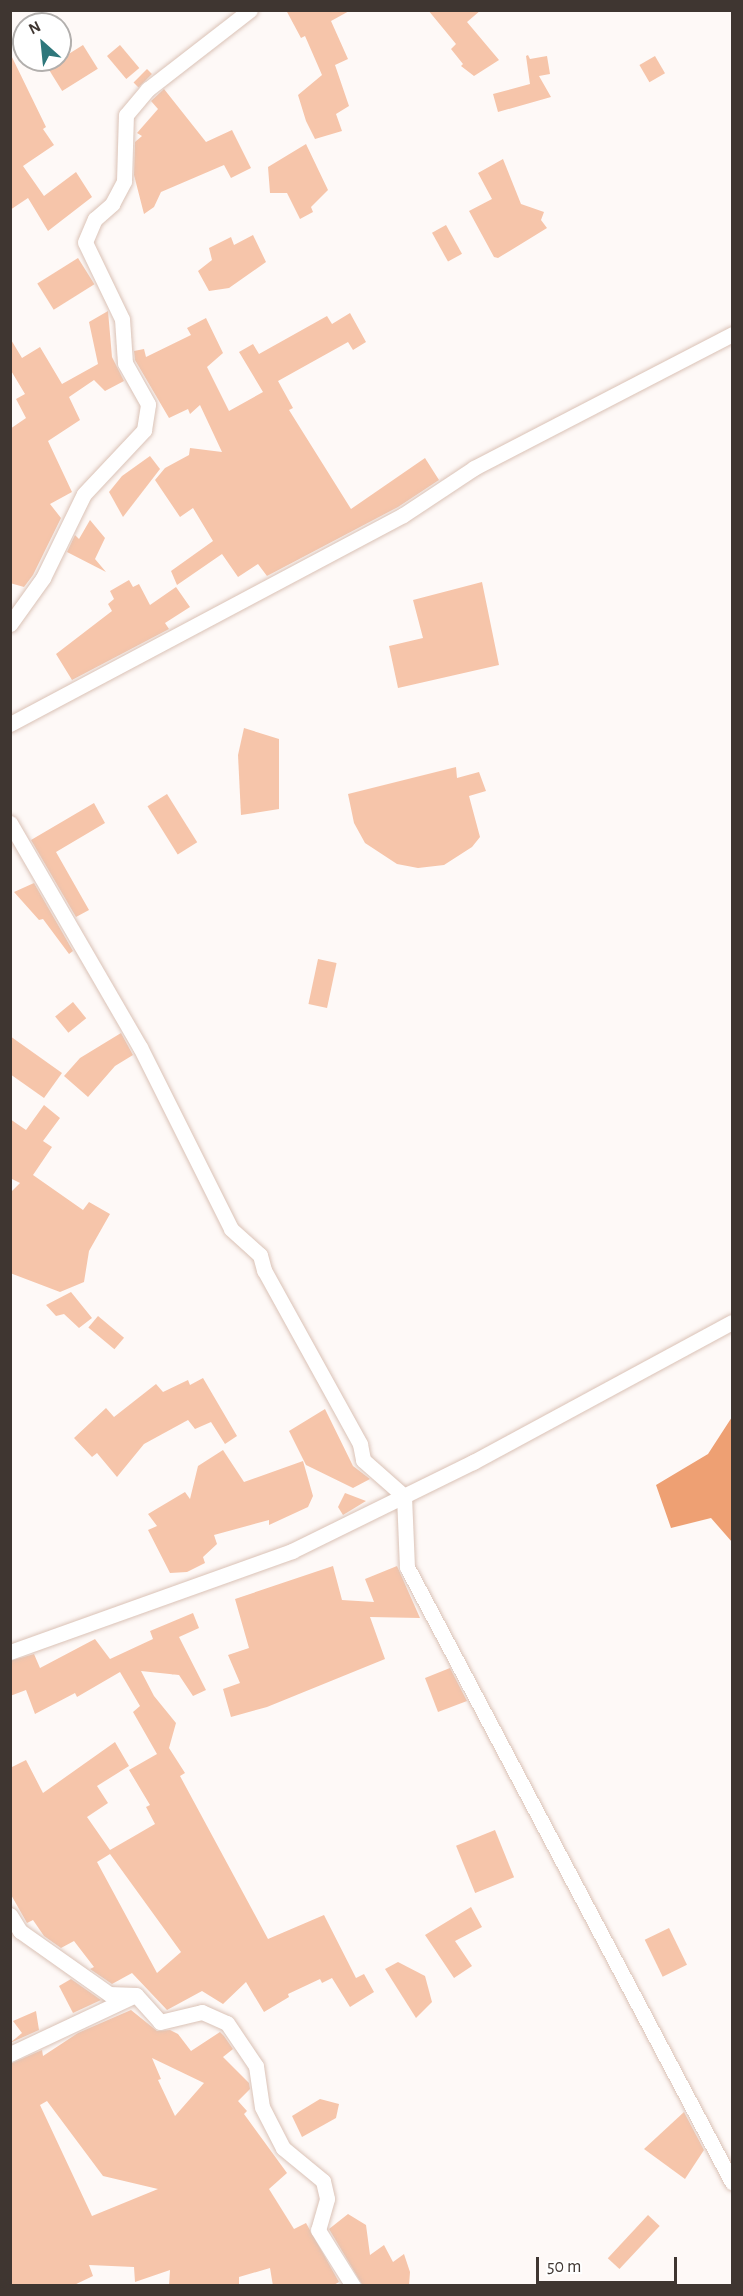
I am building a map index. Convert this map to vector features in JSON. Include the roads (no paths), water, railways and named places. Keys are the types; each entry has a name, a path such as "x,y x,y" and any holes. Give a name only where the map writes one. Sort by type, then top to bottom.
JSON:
{"street":[{"path":"10,624 43,578 84,494 144,429 148,404 125,363 122,319 85,242 95,219 112,204 124,181 126,115 148,89 250,10"},
{"path":"10,724 403,515 474,468 732,334"},
{"path":"10,823 141,1047 231,1229 260,1255 264,1270 360,1444 363,1460 404,1496 407,1568 732,2182"},
{"path":"10,1652 292,1551 404,1496 732,1322"},
{"path":"10,1915 20,1931 109,1994 136,1995 160,2022 202,2012 228,2023 256,2067 262,2108 283,2148 323,2181 327,2199 318,2230 353,2286"},
{"path":"10,2054 136,1995"}]}
